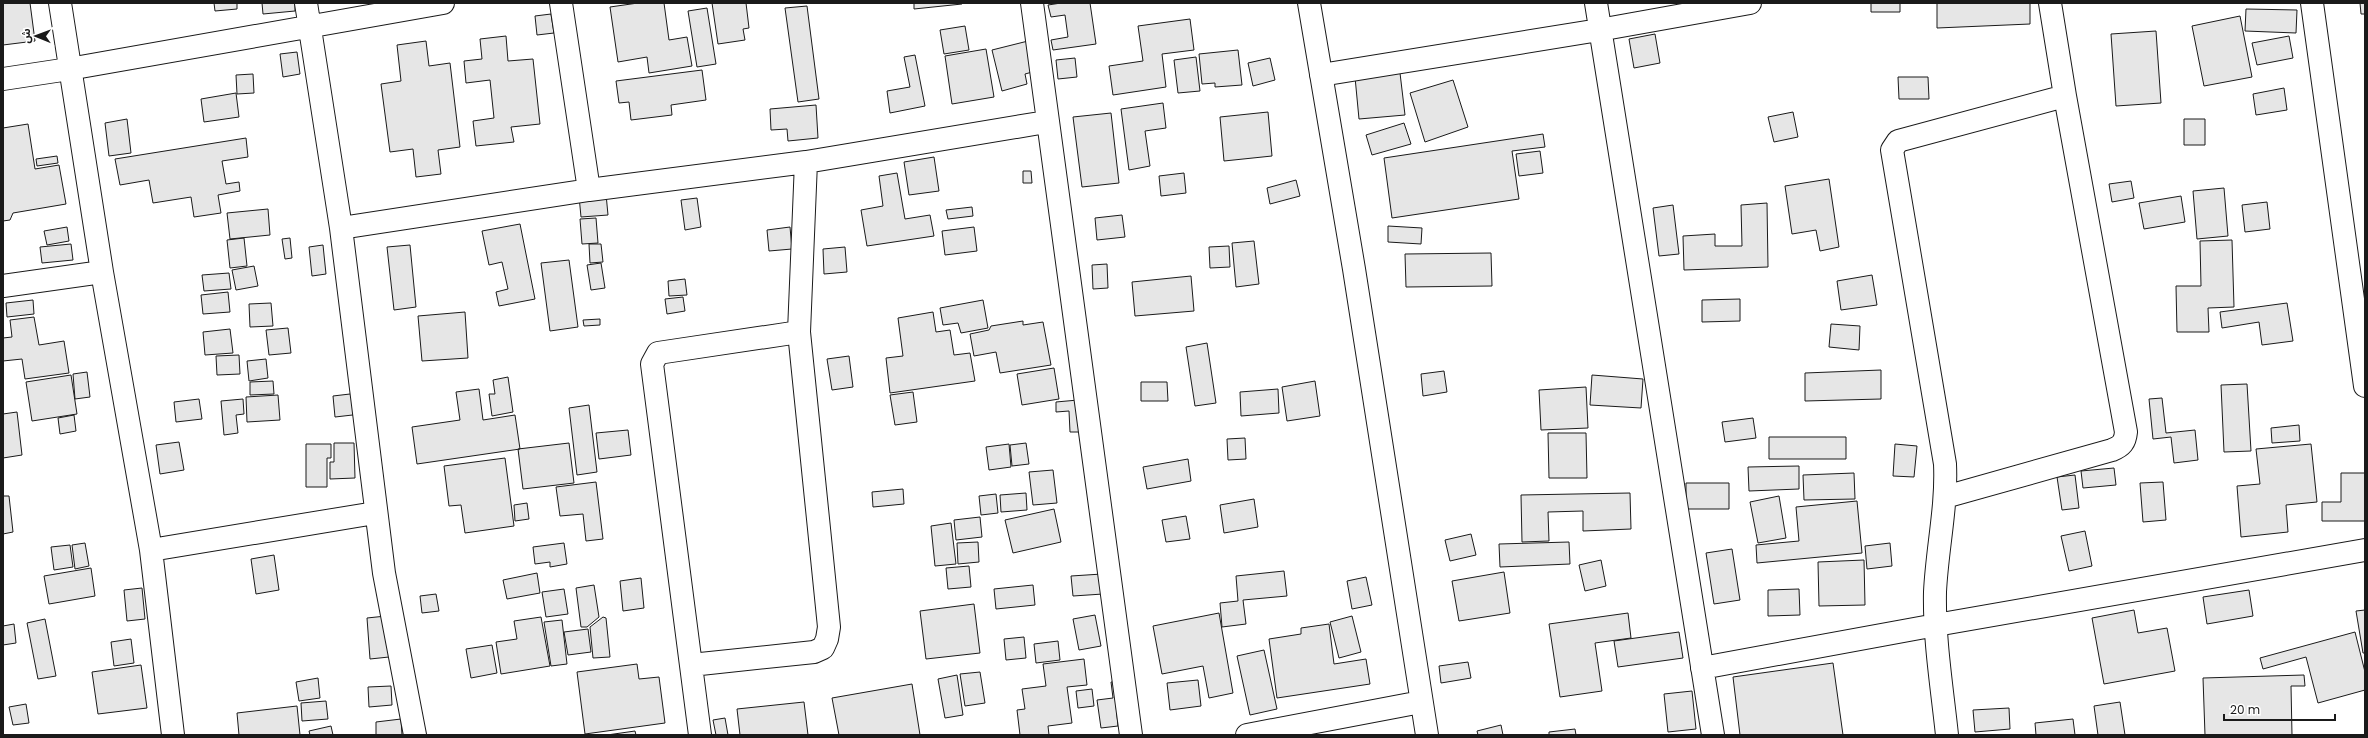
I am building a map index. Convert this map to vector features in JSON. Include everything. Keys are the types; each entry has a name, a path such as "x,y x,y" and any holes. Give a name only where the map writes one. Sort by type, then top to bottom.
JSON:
{"street":[{"path":"60,3 69,69 102,272 151,550 173,735"},
{"path":"306,3 341,228 375,513 384,573 415,735"},
{"path":"3,79 69,69 443,3"},
{"path":"561,3 589,190"},
{"path":"1032,3 1046,122 1131,735"},
{"path":"1309,3 1354,268 1427,735"},
{"path":"1596,3 1599,30 1713,735"},
{"path":"1321,75 1599,30 1750,3"},
{"path":"1945,497 2112,450 2120,447 2125,439 2126,432 2065,96 2050,3"},
{"path":"2312,3 2365,386"},
{"path":"1947,735 1936,625 1937,562 1945,497 1945,464 1892,150 1898,141 2065,96"},
{"path":"341,228 589,190 806,162 1046,122"},
{"path":"691,665 814,652 823,648 827,639 829,627 799,332 806,162"},
{"path":"3,286 102,272"},
{"path":"700,735 652,364 654,357 658,353 799,332"},
{"path":"151,550 375,513"},
{"path":"1702,668 1936,625 2365,550"},
{"path":"1247,735 1421,702"}],"building":[{"path":"3,3 30,3 35,41 3,45"},
{"path":"214,3 237,3 237,9 215,11"},
{"path":"262,3 295,3 295,11 263,14"},
{"path":"638,3 664,3 669,40 687,37 692,66 649,73 647,57 618,62 610,7"},
{"path":"712,3 746,3 749,28 743,29 745,40 718,44"},
{"path":"914,3 962,3 962,4 914,9"},
{"path":"1061,3 1090,3 1096,44 1053,50 1051,40 1068,37 1065,15 1051,17 1048,5"},
{"path":"1871,3 1900,3 1900,12 1871,12"},
{"path":"1937,3 2030,3 2030,24 1937,28"},
{"path":"2360,3 2365,3 2365,14 2361,14"},
{"path":"807,6 819,99 798,102 785,8"},
{"path":"707,8 716,64 697,67 688,11"},
{"path":"2246,9 2297,10 2296,33 2245,31"},
{"path":"551,14 554,33 537,35 535,16"},
{"path":"2240,16 2252,77 2204,86 2192,26"},
{"path":"1190,19 1194,50 1162,54 1166,87 1113,95 1109,66 1143,61 1138,26"},
{"path":"965,26 969,50 944,54 940,30"},
{"path":"2156,31 2161,103 2116,106 2111,34"},
{"path":"1655,34 1660,63 1634,68 1629,39"},
{"path":"506,36 508,61 533,59 540,124 511,127 514,142 476,146 473,121 494,118 490,80 466,83 464,61 482,59 480,39"},
{"path":"2289,36 2293,58 2257,65 2252,43"},
{"path":"426,41 429,66 450,63 460,147 438,150 441,174 416,177 413,149 390,152 381,84 401,81 397,45"},
{"path":"1028,41 1036,71 1025,74 1027,84 1002,91 992,50"},
{"path":"986,49 994,97 952,104 945,56"},
{"path":"1238,50 1242,85 1215,87 1215,83 1202,84 1199,54"},
{"path":"297,52 300,74 283,77 280,54"},
{"path":"915,55 925,106 890,113 887,91 910,87 904,57"},
{"path":"1196,57 1200,91 1178,93 1174,60"},
{"path":"1075,58 1077,77 1058,79 1056,60"},
{"path":"1270,58 1275,80 1253,86 1248,63"},
{"path":"702,70 706,100 671,105 672,115 631,120 629,102 619,103 616,81"},
{"path":"1400,73 1405,115 1359,119 1355,77"},
{"path":"253,74 254,93 237,94 236,75"},
{"path":"1898,77 1928,77 1929,99 1899,99"},
{"path":"1453,80 1468,127 1425,142 1410,93"},
{"path":"2284,88 2287,110 2256,115 2253,94"},
{"path":"236,93 239,117 204,122 201,99"},
{"path":"1163,103 1166,128 1145,131 1150,166 1129,170 1121,109"},
{"path":"816,105 818,138 788,141 787,129 771,130 770,109"},
{"path":"1268,112 1272,156 1224,161 1220,117"},
{"path":"1793,112 1798,137 1774,142 1768,117"},
{"path":"1111,113 1119,183 1082,187 1073,117"},
{"path":"127,119 131,153 109,156 105,123"},
{"path":"2184,119 2205,119 2205,145 2184,145"},
{"path":"1404,123 1411,144 1372,155 1366,135"},
{"path":"28,124 35,169 59,165 66,204 13,213 10,220 3,221 3,128"},
{"path":"1543,134 1545,147 1512,151 1519,199 1392,218 1384,158"},
{"path":"246,138 248,157 222,161 226,184 239,182 240,191 218,195 221,213 194,217 191,197 153,203 149,180 120,185 115,159"},
{"path":"1540,151 1543,173 1519,176 1516,154"},
{"path":"57,156 58,163 37,166 36,159"},
{"path":"934,157 939,191 909,195 904,162"},
{"path":"1023,171 1031,171 1032,183 1023,183"},
{"path":"897,173 905,219 930,215 934,236 867,246 861,210 883,206 879,176"},
{"path":"1184,173 1186,193 1161,196 1159,176"},
{"path":"1829,179 1839,247 1820,251 1816,230 1792,234 1785,186"},
{"path":"1296,180 1300,196 1270,204 1267,188"},
{"path":"2131,181 2134,198 2112,202 2109,184"},
{"path":"2224,188 2228,236 2197,239 2193,191"},
{"path":"606,194 608,215 581,217 579,196"},
{"path":"2181,196 2185,222 2144,229 2139,203"},
{"path":"697,198 701,227 685,230 681,200"},
{"path":"2267,202 2270,229 2245,232 2242,205"},
{"path":"1767,203 1768,267 1684,270 1683,236 1715,234 1715,246 1742,246 1741,205"},
{"path":"1673,205 1679,254 1659,256 1653,208"},
{"path":"972,207 973,216 948,219 946,210"},
{"path":"268,209 270,235 230,239 227,213"},
{"path":"1122,215 1125,237 1097,240 1095,218"},
{"path":"596,218 598,243 582,244 580,219"},
{"path":"520,224 535,299 499,306 496,292 508,289 502,262 489,265 482,231"},
{"path":"1388,226 1422,228 1421,244 1388,242"},
{"path":"67,227 69,241 47,245 44,231"},
{"path":"790,227 792,249 769,251 767,230"},
{"path":"974,227 977,251 945,255 942,231"},
{"path":"244,238 247,266 230,268 227,240"},
{"path":"290,238 292,258 285,259 282,239"},
{"path":"2232,240 2234,307 2208,308 2209,332 2177,332 2176,286 2201,286 2200,241"},
{"path":"1254,241 1259,284 1236,287 1232,243"},
{"path":"71,244 73,260 42,263 40,247"},
{"path":"589,244 601,244 603,262 590,263"},
{"path":"323,245 326,274 312,276 309,247"},
{"path":"410,245 416,307 394,310 387,247"},
{"path":"1229,246 1230,267 1210,268 1209,247"},
{"path":"845,247 847,272 824,274 823,249"},
{"path":"1491,253 1492,286 1406,287 1405,254"},
{"path":"569,260 578,327 550,331 541,263"},
{"path":"601,263 605,288 591,290 587,265"},
{"path":"1107,264 1108,288 1093,289 1092,265"},
{"path":"254,266 258,286 236,290 232,270"},
{"path":"229,273 231,289 204,291 202,275"},
{"path":"1872,275 1877,305 1841,310 1837,281"},
{"path":"1191,276 1194,311 1135,316 1132,282"},
{"path":"685,279 687,295 669,296 668,281"},
{"path":"228,292 230,312 203,314 201,295"},
{"path":"683,297 685,311 667,314 665,299"},
{"path":"1740,299 1740,321 1702,322 1702,300"},
{"path":"33,300 34,314 7,317 6,303"},
{"path":"983,300 988,328 961,333 958,323 943,325 940,308"},
{"path":"271,303 273,326 250,327 249,304"},
{"path":"2287,303 2293,341 2262,345 2259,322 2222,328 2220,312"},
{"path":"465,312 468,358 422,361 418,316"},
{"path":"933,312 936,332 950,330 954,355 970,353 975,381 890,393 886,358 903,356 898,318"},
{"path":"34,317 39,345 64,341 69,373 25,379 22,359 3,361 3,338 12,337 10,320"},
{"path":"600,319 600,325 584,326 583,320"},
{"path":"1023,321 1023,325 1043,322 1051,365 1000,373 996,352 974,356 970,334 989,330 991,326"},
{"path":"1831,324 1860,326 1859,350 1829,347"},
{"path":"288,328 291,353 269,355 266,330"},
{"path":"230,329 233,353 205,355 203,332"},
{"path":"1207,343 1216,403 1195,406 1186,347"},
{"path":"239,355 240,374 217,375 216,356"},
{"path":"849,356 853,387 832,390 827,359"},
{"path":"266,359 268,378 249,381 247,361"},
{"path":"1054,368 1059,399 1022,405 1017,374"},
{"path":"1881,370 1881,399 1805,401 1805,373"},
{"path":"1444,371 1447,392 1423,396 1421,374"},
{"path":"87,372 90,397 75,399 73,374"},
{"path":"71,375 77,414 32,421 26,382"},
{"path":"1592,375 1643,379 1641,408 1590,405"},
{"path":"508,377 513,412 492,416 489,394 495,394 493,380"},
{"path":"273,381 274,394 250,395 250,382"},
{"path":"1315,381 1320,416 1287,421 1282,387"},
{"path":"1141,382 1167,382 1168,401 1141,401"},
{"path":"2247,384 2251,451 2224,452 2221,385"},
{"path":"1586,387 1588,428 1541,430 1539,390"},
{"path":"479,389 483,420 515,415 520,449 417,464 412,427 460,420 456,392"},
{"path":"1278,389 1279,413 1241,416 1240,392"},
{"path":"367,392 370,413 335,417 333,396"},
{"path":"913,392 917,422 895,425 890,395"},
{"path":"278,395 280,420 247,422 246,397"},
{"path":"2162,398 2166,433 2195,430 2198,460 2174,463 2171,437 2153,439 2149,399"},
{"path":"199,399 202,419 176,422 174,402"},
{"path":"243,399 244,414 236,415 238,433 224,435 221,401"},
{"path":"1078,400 1080,432 1070,432 1069,411 1056,412 1056,402"},
{"path":"589,405 597,472 577,475 569,408"},
{"path":"17,412 22,455 3,458 3,414"},
{"path":"74,415 76,431 60,434 58,418"},
{"path":"1753,418 1756,438 1725,442 1722,422"},
{"path":"2299,425 2300,441 2272,443 2271,428"},
{"path":"628,430 631,455 599,459 596,433"},
{"path":"1548,433 1586,433 1587,478 1549,478"},
{"path":"1769,437 1846,437 1846,459 1769,459"},
{"path":"1245,438 1246,459 1228,460 1227,439"},
{"path":"179,442 184,470 160,474 156,445"},
{"path":"334,443 354,443 355,478 330,479 330,462 334,462"},
{"path":"569,443 574,483 523,489 518,449"},
{"path":"1026,443 1029,464 1012,466 1010,445"},
{"path":"306,444 331,444 331,458 327,458 327,487 306,487"},
{"path":"1009,444 1011,467 989,470 986,447"},
{"path":"1895,444 1917,446 1914,477 1893,476"},
{"path":"2311,444 2317,502 2286,505 2288,532 2241,537 2237,486 2260,484 2256,449"},
{"path":"505,458 514,526 465,533 461,505 449,506 444,466"},
{"path":"1188,459 1191,481 1147,489 1143,467"},
{"path":"1799,466 1799,489 1749,491 1748,467"},
{"path":"2114,468 2116,485 2083,488 2081,471"},
{"path":"1053,470 1057,503 1033,505 1029,472"},
{"path":"1854,473 1855,499 1804,500 1803,475"},
{"path":"2341,473 2365,473 2365,521 2322,521 2322,502 2341,502"},
{"path":"2075,475 2079,508 2062,510 2057,477"},
{"path":"596,482 603,539 586,541 583,514 560,516 556,487"},
{"path":"2163,482 2166,520 2143,522 2140,483"},
{"path":"1686,483 1729,483 1729,509 1686,509"},
{"path":"903,489 904,504 873,507 872,492"},
{"path":"1026,493 1027,510 1001,512 1000,495"},
{"path":"1630,493 1631,529 1583,531 1583,511 1548,512 1549,541 1522,542 1521,495"},
{"path":"996,494 998,513 981,515 979,496"},
{"path":"3,496 9,496 13,532 3,534"},
{"path":"1779,496 1786,538 1758,543 1750,502"},
{"path":"1254,499 1258,527 1224,533 1220,505"},
{"path":"1857,501 1862,553 1757,563 1756,545 1799,541 1796,507"},
{"path":"527,503 529,519 515,521 514,505"},
{"path":"1054,509 1061,542 1013,553 1005,520"},
{"path":"1186,516 1190,539 1166,542 1162,520"},
{"path":"980,517 982,537 956,540 954,520"},
{"path":"951,523 956,564 935,566 931,526"},
{"path":"2085,531 2092,566 2069,571 2061,536"},
{"path":"1471,534 1476,555 1450,561 1445,540"},
{"path":"978,542 979,562 958,564 957,543"},
{"path":"1569,542 1570,564 1500,567 1499,544"},
{"path":"85,543 89,566 75,569 72,545"},
{"path":"564,543 567,564 550,567 550,562 535,564 533,547"},
{"path":"1890,543 1892,566 1867,569 1865,546"},
{"path":"70,545 73,567 54,570 51,547"},
{"path":"1732,549 1740,600 1714,604 1706,553"},
{"path":"274,555 279,590 256,594 251,559"},
{"path":"1601,560 1606,586 1585,591 1579,565"},
{"path":"1864,560 1865,605 1819,606 1818,562"},
{"path":"969,566 971,587 948,589 946,568"},
{"path":"91,568 95,596 49,604 44,576"},
{"path":"1284,571 1287,596 1243,600 1246,624 1222,627 1220,603 1238,601 1236,576"},
{"path":"1504,572 1510,613 1459,621 1452,581"},
{"path":"537,573 540,593 507,599 503,580"},
{"path":"1102,574 1103,594 1073,596 1071,576"},
{"path":"1366,577 1372,605 1352,609 1347,581"},
{"path":"641,578 644,608 623,611 620,581"},
{"path":"594,585 599,617 587,627 581,627 576,588"},
{"path":"1033,585 1035,605 996,609 994,589"},
{"path":"142,588 145,619 127,621 124,590"},
{"path":"564,589 568,614 546,617 542,592"},
{"path":"1799,589 1800,615 1768,616 1768,590"},
{"path":"2249,590 2253,616 2207,624 2203,597"},
{"path":"436,594 439,611 422,613 420,596"},
{"path":"974,604 980,653 926,659 920,611"},
{"path":"2134,610 2138,633 2167,628 2175,671 2104,684 2092,618"},
{"path":"2365,610 2365,653 2363,653 2356,611"},
{"path":"1219,613 1233,693 1209,698 1203,666 1162,674 1153,626"},
{"path":"1628,613 1631,638 1595,643 1602,691 1560,697 1549,624"},
{"path":"1095,615 1101,646 1079,650 1073,619"},
{"path":"386,616 389,657 370,659 367,618"},
{"path":"1352,616 1361,652 1339,658 1330,622"},
{"path":"541,617 550,666 501,674 496,642 517,639 514,621"},
{"path":"603,617 606,618 610,657 593,658 590,627"},
{"path":"45,619 56,676 38,679 27,623"},
{"path":"562,620 567,664 551,666 544,622"},
{"path":"14,624 16,643 3,645 3,626"},
{"path":"1329,624 1334,664 1366,659 1370,684 1277,698 1269,639 1301,634 1301,628"},
{"path":"588,629 591,652 568,655 564,632"},
{"path":"1679,632 1683,658 1618,667 1614,641"},
{"path":"2355,632 2365,672 2365,690 2318,703 2306,657 2263,669 2260,658"},
{"path":"1024,637 1026,658 1006,660 1004,639"},
{"path":"131,639 134,663 114,666 111,642"},
{"path":"1058,641 1060,660 1036,663 1034,644"},
{"path":"492,645 497,673 471,678 466,649"},
{"path":"1264,650 1277,709 1250,715 1237,656"},
{"path":"1084,659 1087,685 1067,687 1072,723 1048,726 1049,735 1020,735 1017,710 1025,709 1022,689 1046,686 1043,664"},
{"path":"1468,662 1471,678 1441,683 1439,666"},
{"path":"1833,663 1843,735 1740,735 1733,677"},
{"path":"637,664 639,679 659,677 665,723 585,734 577,672"},
{"path":"141,665 147,708 98,714 92,672"},
{"path":"980,672 985,703 965,706 960,674"},
{"path":"957,675 963,715 945,718 938,679"},
{"path":"2304,675 2305,686 2291,686 2292,735 2205,735 2203,678"},
{"path":"318,678 320,698 299,701 296,682"},
{"path":"1198,680 1201,706 1170,710 1167,683"},
{"path":"1122,681 1116,705 1118,726 1101,728 1097,700 1113,698 1111,682"},
{"path":"912,684 920,735 839,735 832,698"},
{"path":"391,686 392,705 369,707 368,687"},
{"path":"1092,689 1094,706 1078,708 1076,691"},
{"path":"1692,691 1696,729 1668,732 1664,694"},
{"path":"326,701 328,719 302,721 301,703"},
{"path":"804,702 808,735 740,735 737,709"},
{"path":"2120,702 2125,735 2098,735 2094,706"},
{"path":"26,704 29,723 13,725 9,707"},
{"path":"297,706 300,735 239,735 237,713"},
{"path":"2009,708 2010,729 1975,732 1973,710"},
{"path":"725,718 728,735 716,735 713,720"},
{"path":"401,719 402,735 376,735 376,722"},
{"path":"2073,719 2075,735 2036,735 2035,723"},
{"path":"1501,725 1503,735 1478,735 1477,731"},
{"path":"331,726 333,735 310,735 309,731"},
{"path":"1575,729 1576,735 1549,735 1549,732"},
{"path":"635,731 636,735 607,735"}]}
